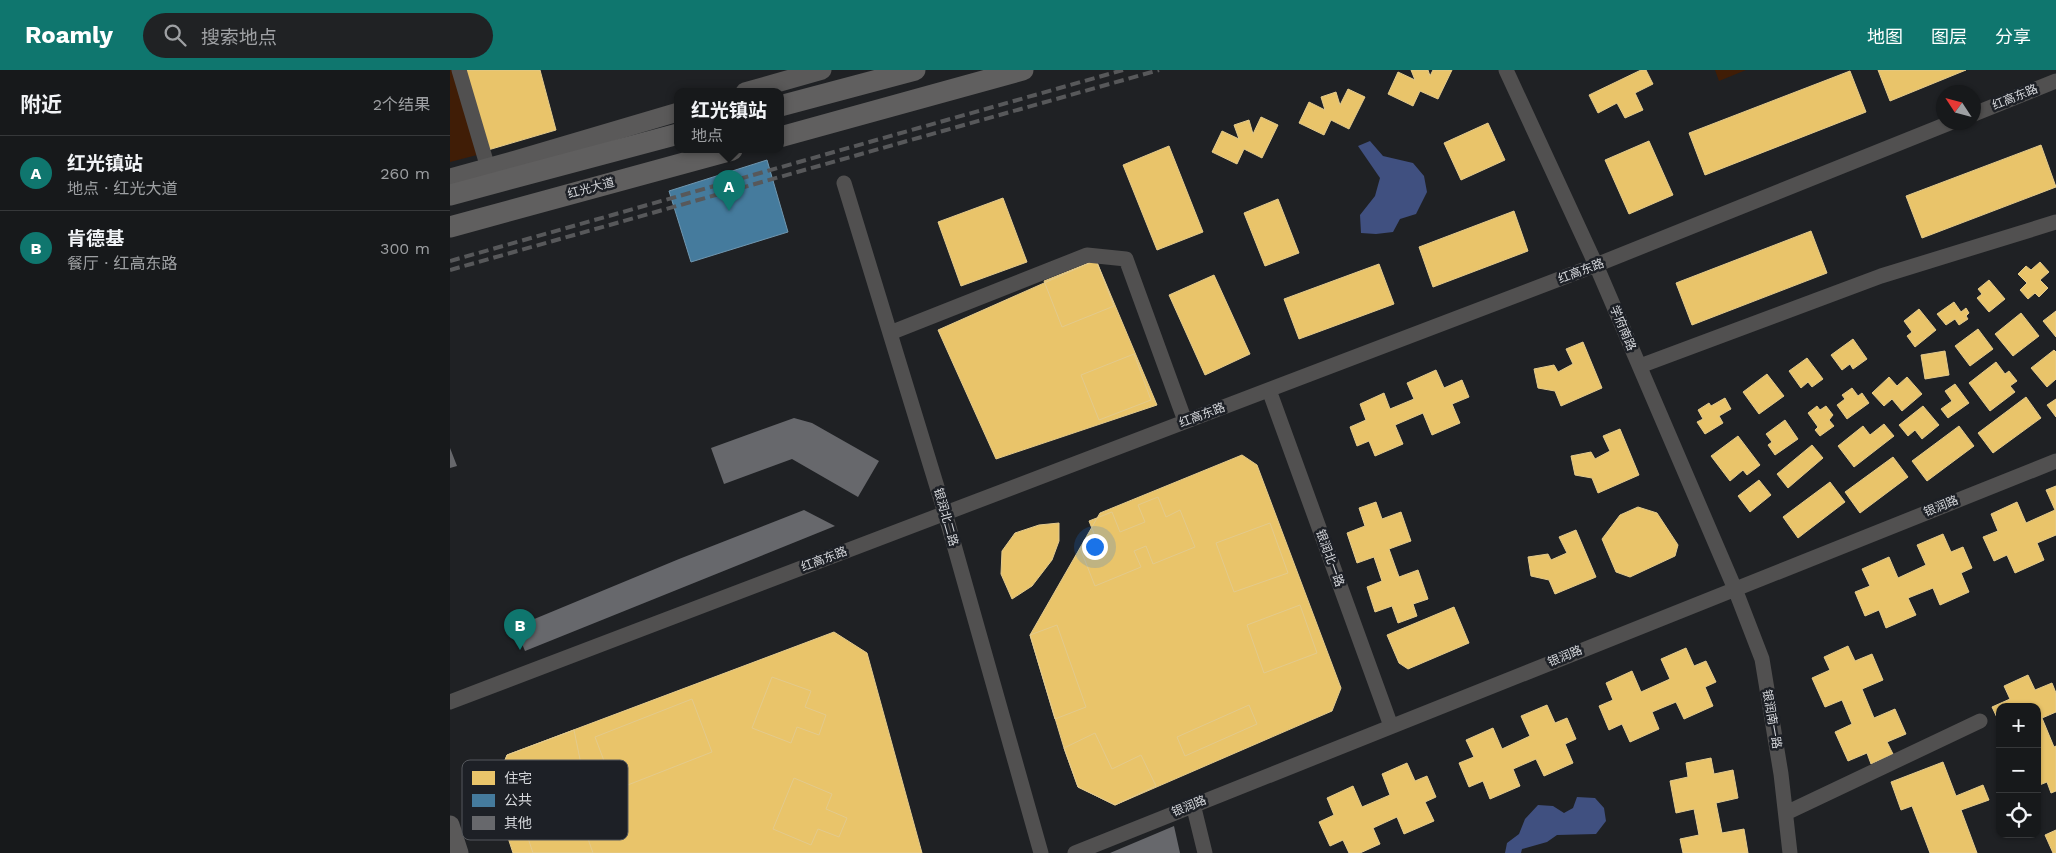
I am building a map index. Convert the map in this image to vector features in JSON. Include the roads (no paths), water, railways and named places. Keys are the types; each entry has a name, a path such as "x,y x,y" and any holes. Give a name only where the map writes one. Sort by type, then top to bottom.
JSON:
{"highway":[{"path":"784,105 915,70"},
{"path":"784,136 1023,70"},
{"path":"450,195 674,135"},
{"name":"红光大道","path":"450,227 721,153"}],"main road":[{"path":"758,88 811,71"},
{"path":"450,178 674,113"},
{"path":"450,825 459,853"}],"street":[{"path":"460,70 488,168"},
{"name":"学府南路","path":"1506,70 1596,265 1735,589"},
{"name":"红高东路","path":"1981,111 2056,81"},
{"name":"红高东路","path":"450,702 1596,265 1936,128"},
{"name":"银润北二路","path":"844,183 945,513 1041,853"},
{"path":"1640,366 1881,276 2056,222"},
{"path":"890,334 1087,255 1126,259 1185,421"},
{"name":"银润北一路","path":"1269,390 1391,726"},
{"name":"银润路","path":"1075,853 1193,804 2056,461"},
{"name":"银润南一路","path":"1735,589 1762,659 1781,774 1790,853"},
{"path":"1786,813 1980,721"},
{"path":"1193,804 1205,853"}],"water":[{"path":"1370,141 1383,156 1413,163 1424,176 1427,192 1416,214 1400,219 1393,232 1361,233 1360,215 1375,196 1380,178 1358,146"},
{"path":"1577,797 1595,798 1604,808 1606,821 1596,834 1557,835 1547,842 1522,849 1521,853 1505,853 1507,843 1519,834 1525,819 1538,805 1553,806 1564,813 1573,808"}],"railway":[{"path":"450,261 1123,70"},
{"path":"450,270 1159,70"}],"place":[{"name":"红光镇站","path":"729,211"},
{"name":"肯德基","path":"520,650"}]}
